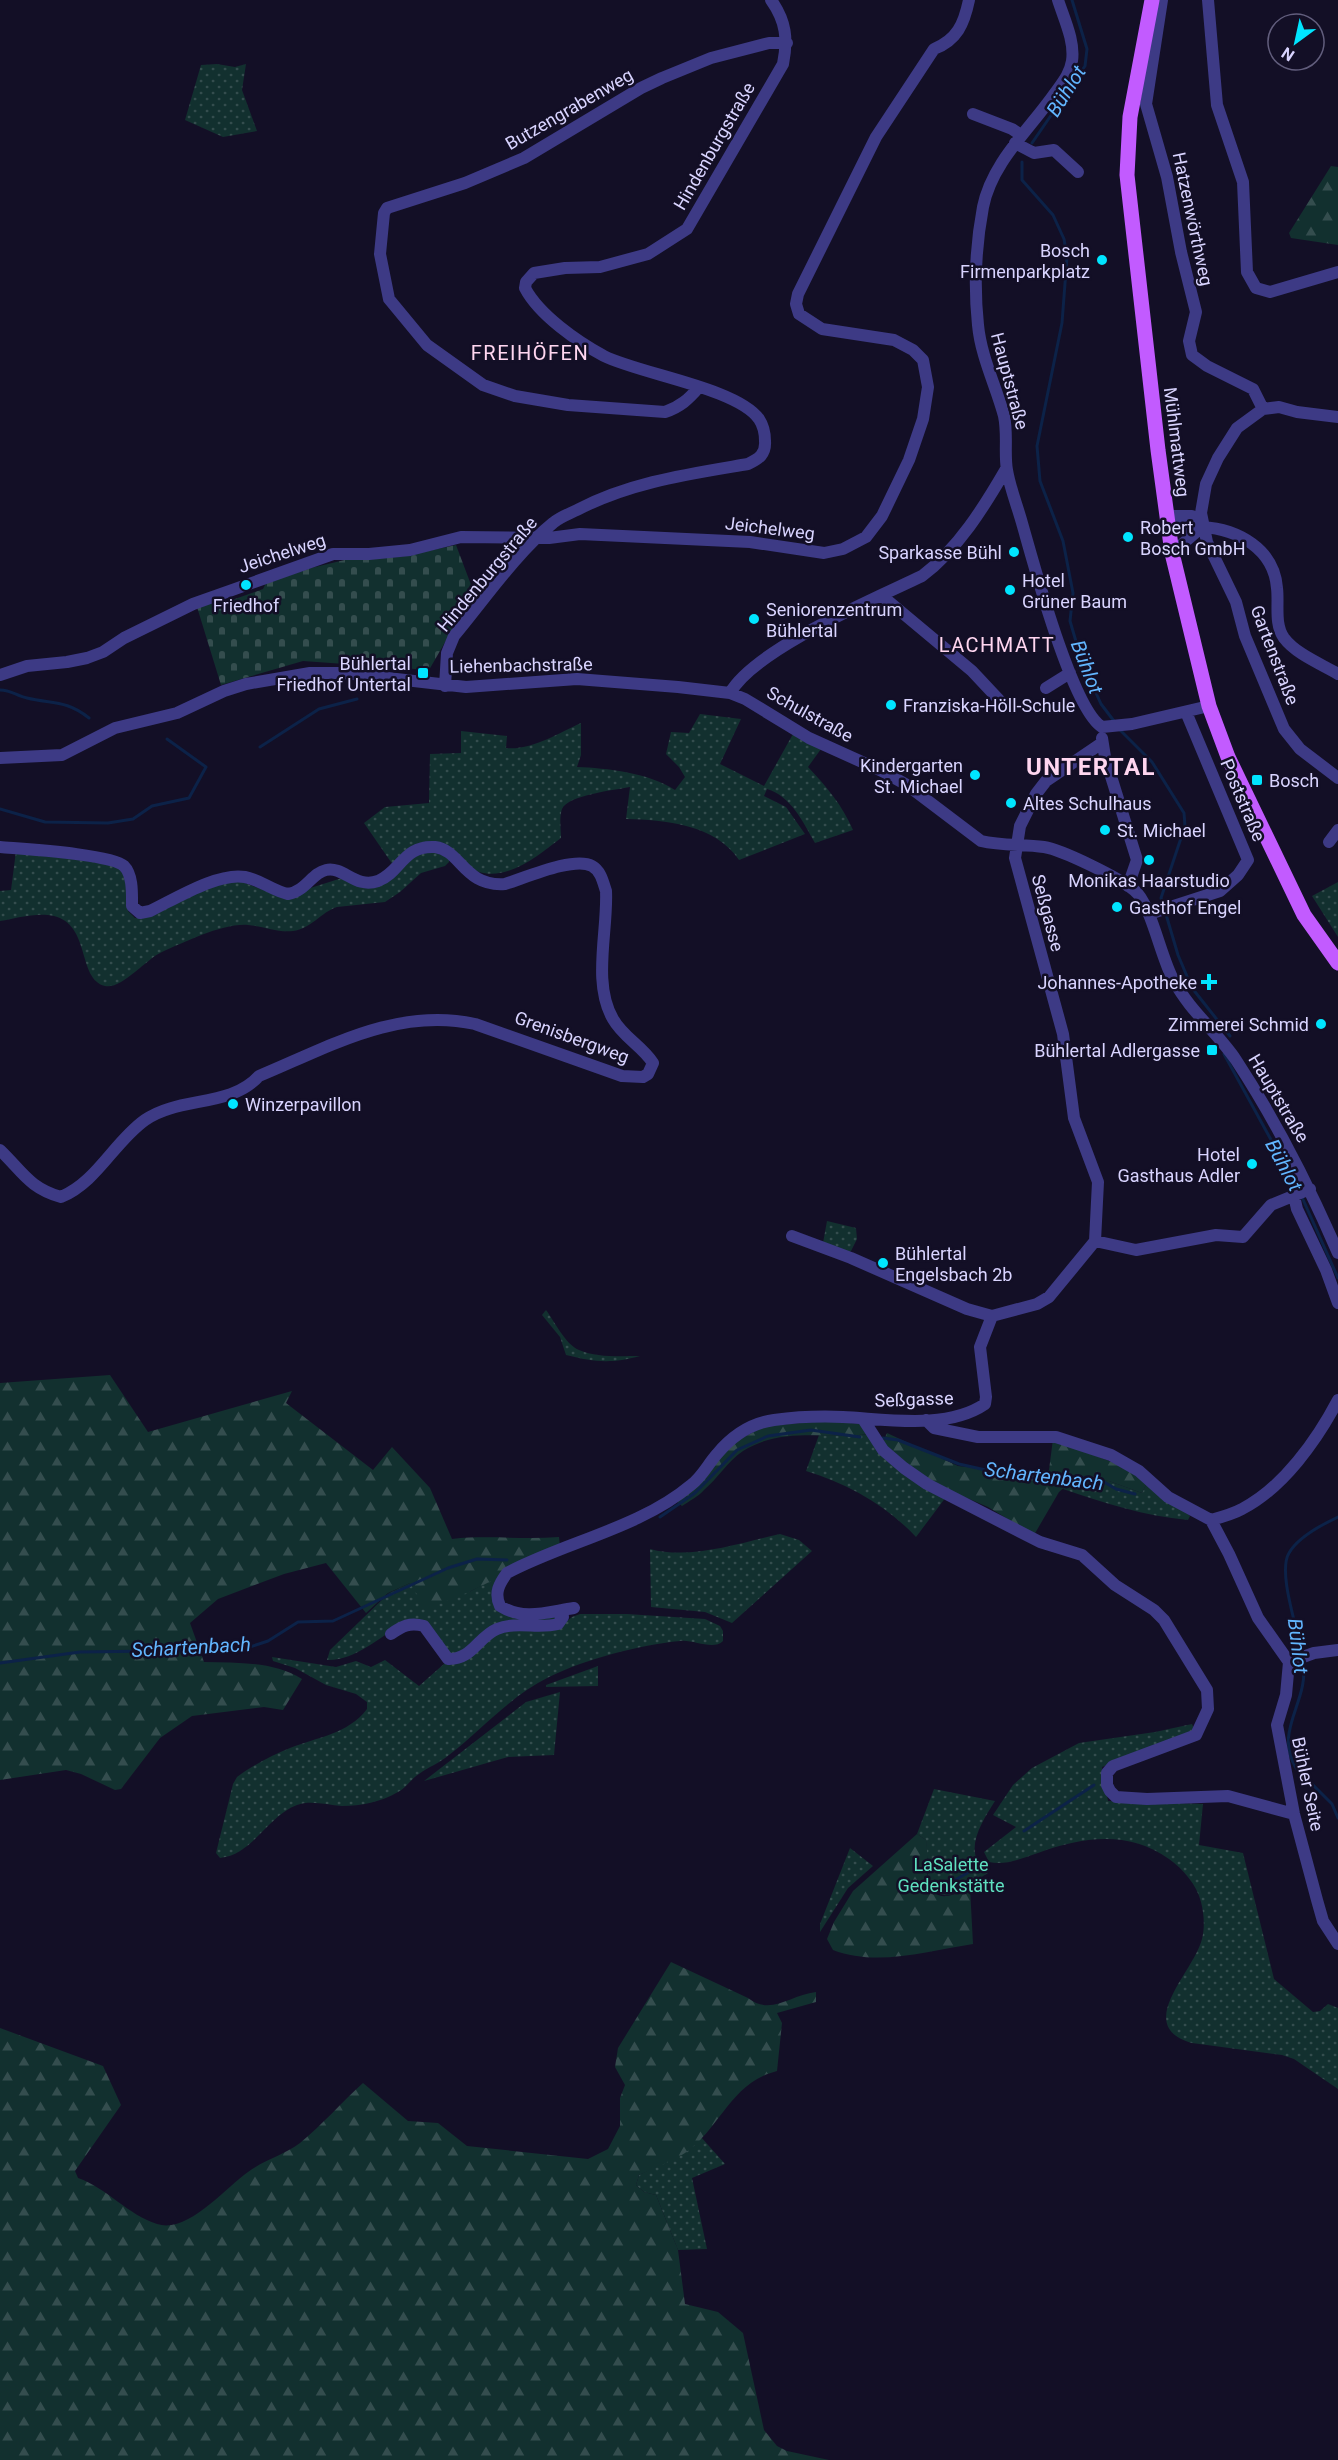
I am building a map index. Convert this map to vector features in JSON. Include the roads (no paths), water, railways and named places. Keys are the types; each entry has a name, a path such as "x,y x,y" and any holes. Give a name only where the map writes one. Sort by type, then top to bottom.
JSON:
{"main road":[{"name":"Mühlmattweg","path":"1152,0 1131,117 1127,175 1172,553 1209,706 1228,757 1304,915 1338,963"}],"street":[{"path":"771,0 784,23 787,44"},
{"name":"Jeichelweg","path":"0,675 27,666 87,658 193,603 333,554 369,554 410,550 461,537 536,538 580,534 673,540 722,540 824,553 843,549 866,537 889,503 913,449 926,404 927,371 923,360 904,344 894,340 822,329 799,314 796,304 798,294 876,138 934,49 946,44 957,33 964,22 969,0"},
{"name":"Hauptstraße","path":"1058,0 1072,43 1072,62 1067,77 1024,145 994,177 986,196 978,247 976,294 981,341 1004,416 1008,441 1006,469 1042,595 1070,673 1089,715 1095,723 1106,727"},
{"name":"Hatzenwörthweg","path":"1162,0 1146,104 1167,177 1181,252 1196,312 1190,341 1192,354 1206,366 1253,389 1263,409"},
{"path":"1209,0 1216,105 1243,182 1247,272 1256,288 1270,292 1338,272"},
{"name":"Butzengrabenweg","path":"699,387 678,407 665,412 568,405 514,396 483,385 427,345 389,299 380,254 384,213 387,208 400,202 443,190 524,159 641,88 662,78 711,58 769,43 787,44"},
{"name":"Hindenburgstraße","path":"445,686 447,653 454,636 536,538 555,521 591,502 629,488 672,476 748,464 758,460 764,452 765,433 759,419 746,407 699,387 605,356 560,328 525,288 526,282 534,273 565,268 600,267 648,254 687,229 783,64 787,44"},
{"path":"973,114 1012,129 1024,145 1054,150 1078,172"},
{"path":"1202,527 1201,513 1206,484 1218,458 1237,428 1263,409 1279,407 1338,417"},
{"path":"730,693 736,683 782,648 881,595 922,576 936,566 985,504 1006,469"},
{"path":"1168,522 1192,516 1202,527 1219,529 1244,538 1262,550 1274,571 1277,587 1278,626 1284,639 1338,674"},
{"path":"1172,553 1202,527"},
{"name":"Gartenstraße","path":"1202,527 1236,602 1245,636 1284,729 1300,749 1338,778"},
{"path":"881,595 972,671 1002,703"},
{"name":"Liehenbachstraße","path":"0,758 62,755 115,728 177,713 224,691 282,677 310,673 344,673 466,687 577,679 730,693"},
{"path":"1046,688 1070,673"},
{"name":"Schulstraße","path":"730,693 759,706 815,741 882,771 907,785 981,841 996,845 1060,850 1128,886"},
{"path":"1128,886 1137,861 1102,743 1106,727 1132,724 1209,706"},
{"name":"Poststraße","path":"1152,913 1220,891 1238,875 1248,860 1186,712"},
{"name":"Seßgasse","path":"1095,1241 1098,1182 1074,1118 1062,1034 1015,858 1015,846 1024,816 1046,781 1102,743"},
{"path":"1329,842 1338,831"},
{"name":"Grenisbergweg","path":"0,847 74,854 117,861 126,868 131,886 132,906 141,912 150,911 212,882 233,876 245,877 288,894 304,887 320,872 327,869 358,882 379,881 407,854 425,847 445,850 486,884 505,884 570,864 585,863 594,867 602,877 606,891 603,994 612,1018 624,1035 653,1063 648,1074 643,1077 622,1076 476,1024 455,1020 422,1019 387,1025 356,1035 259,1076 248,1088 205,1103 167,1111 146,1119 82,1185 61,1197 44,1191 26,1179 0,1150"},
{"name":"Hauptstraße","path":"1128,886 1142,897 1152,913 1167,969 1176,985 1235,1059 1291,1152 1303,1192 1338,1254"},
{"path":"792,1236 851,1258 967,1310 992,1316 1037,1304 1048,1297 1095,1241 1136,1250 1216,1235 1243,1237 1271,1205 1303,1192"},
{"path":"1303,1192 1298,1209 1326,1270 1338,1303"},
{"name":"Seßgasse","path":"391,1634 403,1625 415,1623 424,1626 448,1659 458,1659 496,1629 512,1625 558,1624 568,1609 526,1616 514,1614 500,1606 496,1593 507,1573 623,1525 677,1495 698,1479 735,1436 750,1428 772,1420 823,1416 926,1420 965,1415 985,1404 980,1347 992,1316"},
{"path":"1211,1520 1243,1509 1285,1475 1306,1452 1338,1400"},
{"path":"863,1419 883,1450 927,1484 1040,1542 1082,1555 1115,1585 1154,1610 1164,1620 1207,1690 1208,1709 1196,1735 1113,1766 1107,1773 1110,1791 1116,1797 1147,1799 1228,1796 1294,1814"},
{"path":"926,1420 934,1428 978,1437 1043,1435 1083,1444 1132,1467 1147,1476 1168,1497 1211,1520 1230,1554 1258,1618 1293,1660 1314,1653 1338,1650"},
{"name":"Bühler Seite","path":"1293,1660 1277,1725 1294,1814 1323,1920 1338,1944"}],"waterway":[{"name":"Bühlot","path":"1032,143 1085,66 1087,49 1072,0"},
{"name":"Bühlot","path":"1022,162 1022,180 1053,215 1064,239 1067,257 1062,323 1037,446 1040,481 1063,541 1073,593 1070,621 1082,662 1101,704 1114,721"},
{"path":"0,690 27,698 66,705 89,718"},
{"path":"260,747 319,709 357,699"},
{"name":"Bühlot","path":"1119,729 1152,762 1184,813 1185,826 1161,898 1163,905"},
{"path":"0,809 45,822 108,823 133,819 152,806 189,798 206,767 167,739"},
{"name":"Bühlot","path":"1165,911 1178,955 1192,988 1230,1036"},
{"name":"Bühlot","path":"1224,1054 1298,1189"},
{"name":"Bühlot","path":"1301,1195 1338,1278"},
{"name":"Schartenbach","path":"660,1517 695,1493 737,1450 768,1436 811,1430 860,1437"},
{"name":"Schartenbach","path":"883,1438 898,1440 959,1464 1008,1475 1050,1480 1077,1477 1099,1479 1116,1489 1135,1494"},
{"name":"Bühlot","path":"1302,1655 1287,1588 1286,1562 1289,1553 1298,1542 1317,1528 1338,1517"},
{"name":"Schartenbach","path":"0,1663 80,1652 247,1648 268,1641 298,1622 333,1621 448,1568 477,1559 507,1560"},
{"name":"Bühlot","path":"1303,1662 1302,1690 1288,1741 1290,1754 1296,1768 1332,1804 1338,1818"},
{"path":"1024,1831 1094,1785"},
{"path":"938,1890 974,1869"}],"place":[{"name":"Bosch Firmenparkplatz","path":"1102,260"},
{"name":"Robert Bosch GmbH","path":"1128,537"},
{"name":"Sparkasse Bühl","path":"1014,552"},
{"name":"Friedhof","path":"246,585"},
{"name":"Hotel Grüner Baum","path":"1010,590"},
{"name":"Seniorenzentrum Bühlertal","path":"754,619"},
{"name":"Bühlertal Friedhof Untertal","path":"423,673"},
{"name":"Franziska-Höll-Schule","path":"891,705"},
{"name":"Kindergarten St. Michael","path":"975,775"},
{"name":"Bosch","path":"1257,780"},
{"name":"Altes Schulhaus","path":"1011,803"},
{"name":"St. Michael","path":"1105,830"},
{"name":"Monikas Haarstudio","path":"1149,860"},
{"name":"Gasthof Engel","path":"1117,907"},
{"name":"Johannes-Apotheke","path":"1209,982"},
{"name":"Zimmerei Schmid","path":"1321,1024"},
{"name":"Bühlertal Adlergasse","path":"1212,1050"},
{"name":"Winzerpavillon","path":"233,1104"},
{"name":"Hotel Gasthaus Adler","path":"1252,1164"},
{"name":"Bühlertal Engelsbach 2b","path":"883,1263"}],"district":[{"name":"FREIHÖFEN","path":"530,353"},
{"name":"LACHMATT","path":"997,645"},
{"name":"UNTERTAL","path":"1091,767"}],"park label":[{"name":"LaSalette Gedenkstätte","path":"951,1874"}]}
